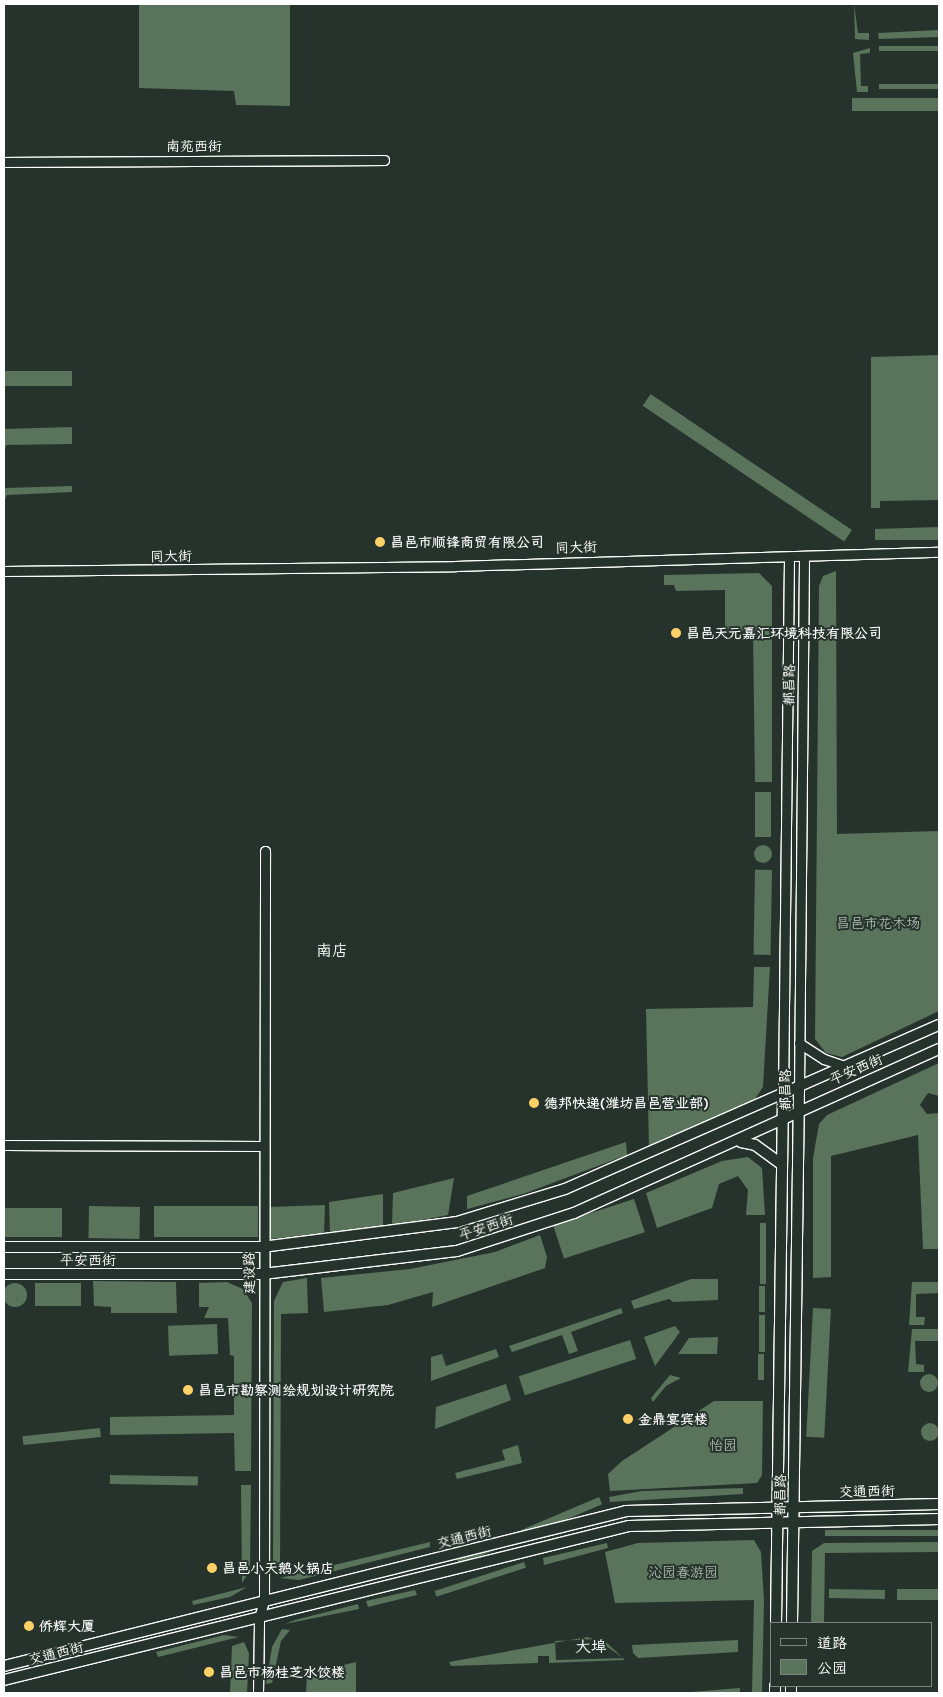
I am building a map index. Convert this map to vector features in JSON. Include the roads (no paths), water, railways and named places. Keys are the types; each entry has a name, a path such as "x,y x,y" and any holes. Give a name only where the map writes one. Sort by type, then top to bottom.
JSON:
{"main road":[{"name":"平安西街","path":"4,1247 262,1247 457,1222 565,1189 799,1090 939,1024"},
{"name":"平安西街","path":"4,1274 263,1274 457,1251 574,1213 741,1142 799,1109 939,1049"},
{"name":"都昌路","path":"792,1622 799,1090"},
{"name":"都昌路","path":"776,1622 780,1163 783,1096"},
{"path":"741,1142 755,1145 780,1163"},
{"name":"交通西街","path":"4,1666 626,1511 777,1506 939,1504"},
{"name":"交通西街","path":"4,1680 629,1526 939,1519"}],"street":[{"name":"南苑西街","path":"4,162 384,160"},
{"name":"同大街","path":"4,571 455,566 939,552"},
{"name":"都昌路","path":"799,1090 804,556"},
{"name":"都昌路","path":"783,1096 789,557"},
{"name":"建设路","path":"258,1693 259,1618 264,1601 262,1247 265,851"},
{"path":"800,1043 824,1060 847,1067"},
{"path":"4,1145 263,1146"}],"place":[{"name":"昌邑市顺锋商贸有限公司","path":"380,542"},
{"name":"昌邑天元嘉汇环境科技有限公司","path":"676,633"},
{"name":"德邦快递(潍坊昌邑营业部)","path":"534,1103"},
{"name":"昌邑市勘察测绘规划设计研究院","path":"188,1390"},
{"name":"金鼎宴宾楼","path":"628,1419"},
{"name":"昌邑小天鹅火锅店","path":"212,1568"},
{"name":"侨辉大厦","path":"29,1626"},
{"name":"昌邑市杨桂芝水饺楼","path":"209,1672"}],"district":[{"name":"南店","path":"332,950"},
{"name":"大埠","path":"591,1646"}],"park label":[{"name":"昌邑市花木场","path":"878,923"},
{"name":"怡园","path":"723,1445"},
{"name":"沁园春游园","path":"683,1572"}]}
